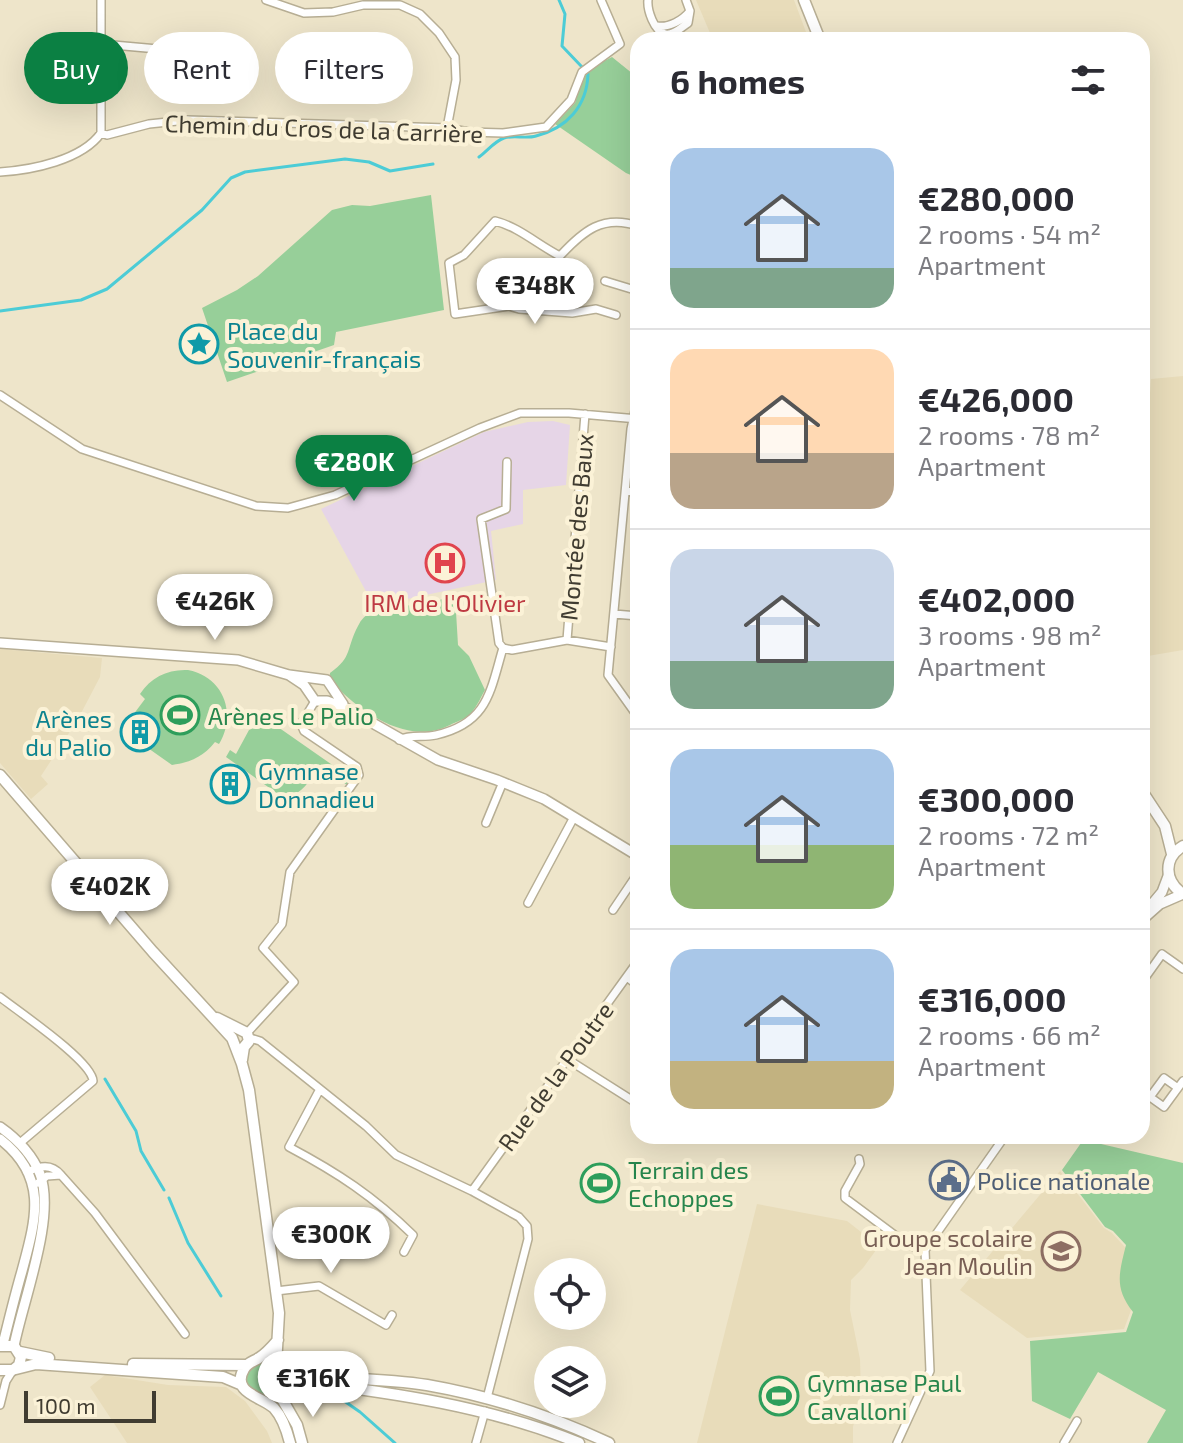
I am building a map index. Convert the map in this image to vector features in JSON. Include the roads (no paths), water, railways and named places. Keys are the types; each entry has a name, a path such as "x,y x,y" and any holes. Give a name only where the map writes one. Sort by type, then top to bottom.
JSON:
{"main road":[{"path":"804,0 817,32"},
{"path":"0,775 174,975 211,1014 241,1039 276,1291 278,1388 297,1425 302,1443"},
{"path":"1150,802 1183,839"},
{"path":"1161,818 1171,842 1168,876 1183,894"},
{"path":"1172,854 1183,846"},
{"path":"9,1347 36,1357 137,1364 247,1365 259,1359 279,1339"},
{"path":"9,1347 20,1361 15,1370"},
{"path":"259,1359 265,1359 277,1369 298,1375 424,1385 487,1398 581,1430 609,1443"},
{"path":"0,1370 15,1370 36,1364 223,1377 242,1385"},
{"path":"247,1365 241,1376 242,1385 248,1394 260,1399 280,1416 290,1443"},
{"path":"260,1399 298,1381 379,1391 485,1411 579,1443"}],"street":[{"path":"101,0 102,32"},
{"path":"266,0 304,13 333,12 395,2 420,14 439,33 455,57 456,80 447,128"},
{"name":"Chemin du Cros de la Carrière","path":"0,172 59,160 93,145 101,133 107,135 149,124 187,120 447,128 503,133 546,127 571,100 582,72 620,44 601,0"},
{"path":"648,0 649,15 664,32"},
{"path":"675,32 688,23 690,11 686,0"},
{"path":"101,104 101,133"},
{"path":"616,315 596,309 572,313 509,306 455,314 449,263 467,252 495,221 513,226 533,242 560,256 578,236 596,225 621,220 630,223"},
{"path":"605,281 630,289"},
{"path":"0,395 82,449 256,506 288,508 335,495 480,428 520,413 630,418"},
{"name":"Montée des Baux","path":"567,640 585,414"},
{"path":"399,740 408,735 433,736 470,722 481,711 491,692 503,648 496,635 481,519 506,509 507,462"},
{"path":"630,462 608,675 630,706"},
{"path":"626,491 630,492"},
{"path":"614,614 630,615"},
{"path":"503,648 512,650 567,640 611,647"},
{"path":"0,643 238,660 289,675 327,680 346,708"},
{"path":"289,675 312,696 346,708 438,760 544,799 630,851"},
{"path":"241,1039 294,982 263,948 282,924 290,872 359,775 357,767 304,731 301,724 312,696 312,684 318,679"},
{"path":"327,701 333,691"},
{"path":"486,823 503,782"},
{"path":"528,903 574,817"},
{"path":"1150,904 1162,892 1168,876"},
{"path":"613,910 630,885"},
{"path":"1150,913 1160,904 1183,894"},
{"path":"1150,971 1162,954 1183,969"},
{"name":"Rue de la Poutre","path":"472,1191 630,973"},
{"path":"0,997 70,1049 93,1075 93,1081 20,1143"},
{"path":"241,1039 260,1041 366,1126 396,1155 472,1191 529,1225 487,1398"},
{"path":"567,1059 630,1099"},
{"path":"320,1089 289,1147 341,1175 383,1206 413,1235 404,1252"},
{"path":"0,1127 20,1143 37,1184 43,1221 9,1347"},
{"path":"0,1139 32,1170"},
{"path":"897,1443 930,1371 925,1250 998,1144"},
{"path":"859,1159 860,1164 845,1191 845,1198 908,1245 925,1250"},
{"path":"32,1170 52,1167 61,1175 95,1213 185,1334"},
{"path":"37,1184 52,1174 61,1175"},
{"path":"276,1291 319,1286 386,1325 392,1315"},
{"path":"0,1405 6,1381 15,1370"},
{"path":"476,1443 485,1411"},
{"path":"1064,1443 1077,1421"}],"waterway":[{"path":"559,0 565,14 562,46 582,67"},
{"path":"479,157 504,138 536,136 566,121 584,96 588,74"},
{"path":"0,311 81,300 107,289 202,210 231,178 245,172 345,159 369,162 390,171 433,164"},
{"path":"105,1079 136,1131 141,1151 164,1190"},
{"path":"169,1198 188,1243 221,1296"},
{"path":"337,1396 395,1443"}],"place":[{"name":"Place du Souvenir-français","path":"199,344"},
{"name":"IRM de l'Olivier","path":"445,563"},
{"name":"Arènes Le Palio","path":"180,715"},
{"name":"Arènes du Palio","path":"140,732"},
{"name":"Gymnase Donnadieu","path":"230,784"},
{"name":"Police nationale","path":"949,1180"},
{"name":"Terrain des Echoppes","path":"600,1183"},
{"name":"Groupe scolaire Jean Moulin","path":"1061,1251"},
{"name":"Gymnase Paul Cavalloni","path":"779,1396"}]}
